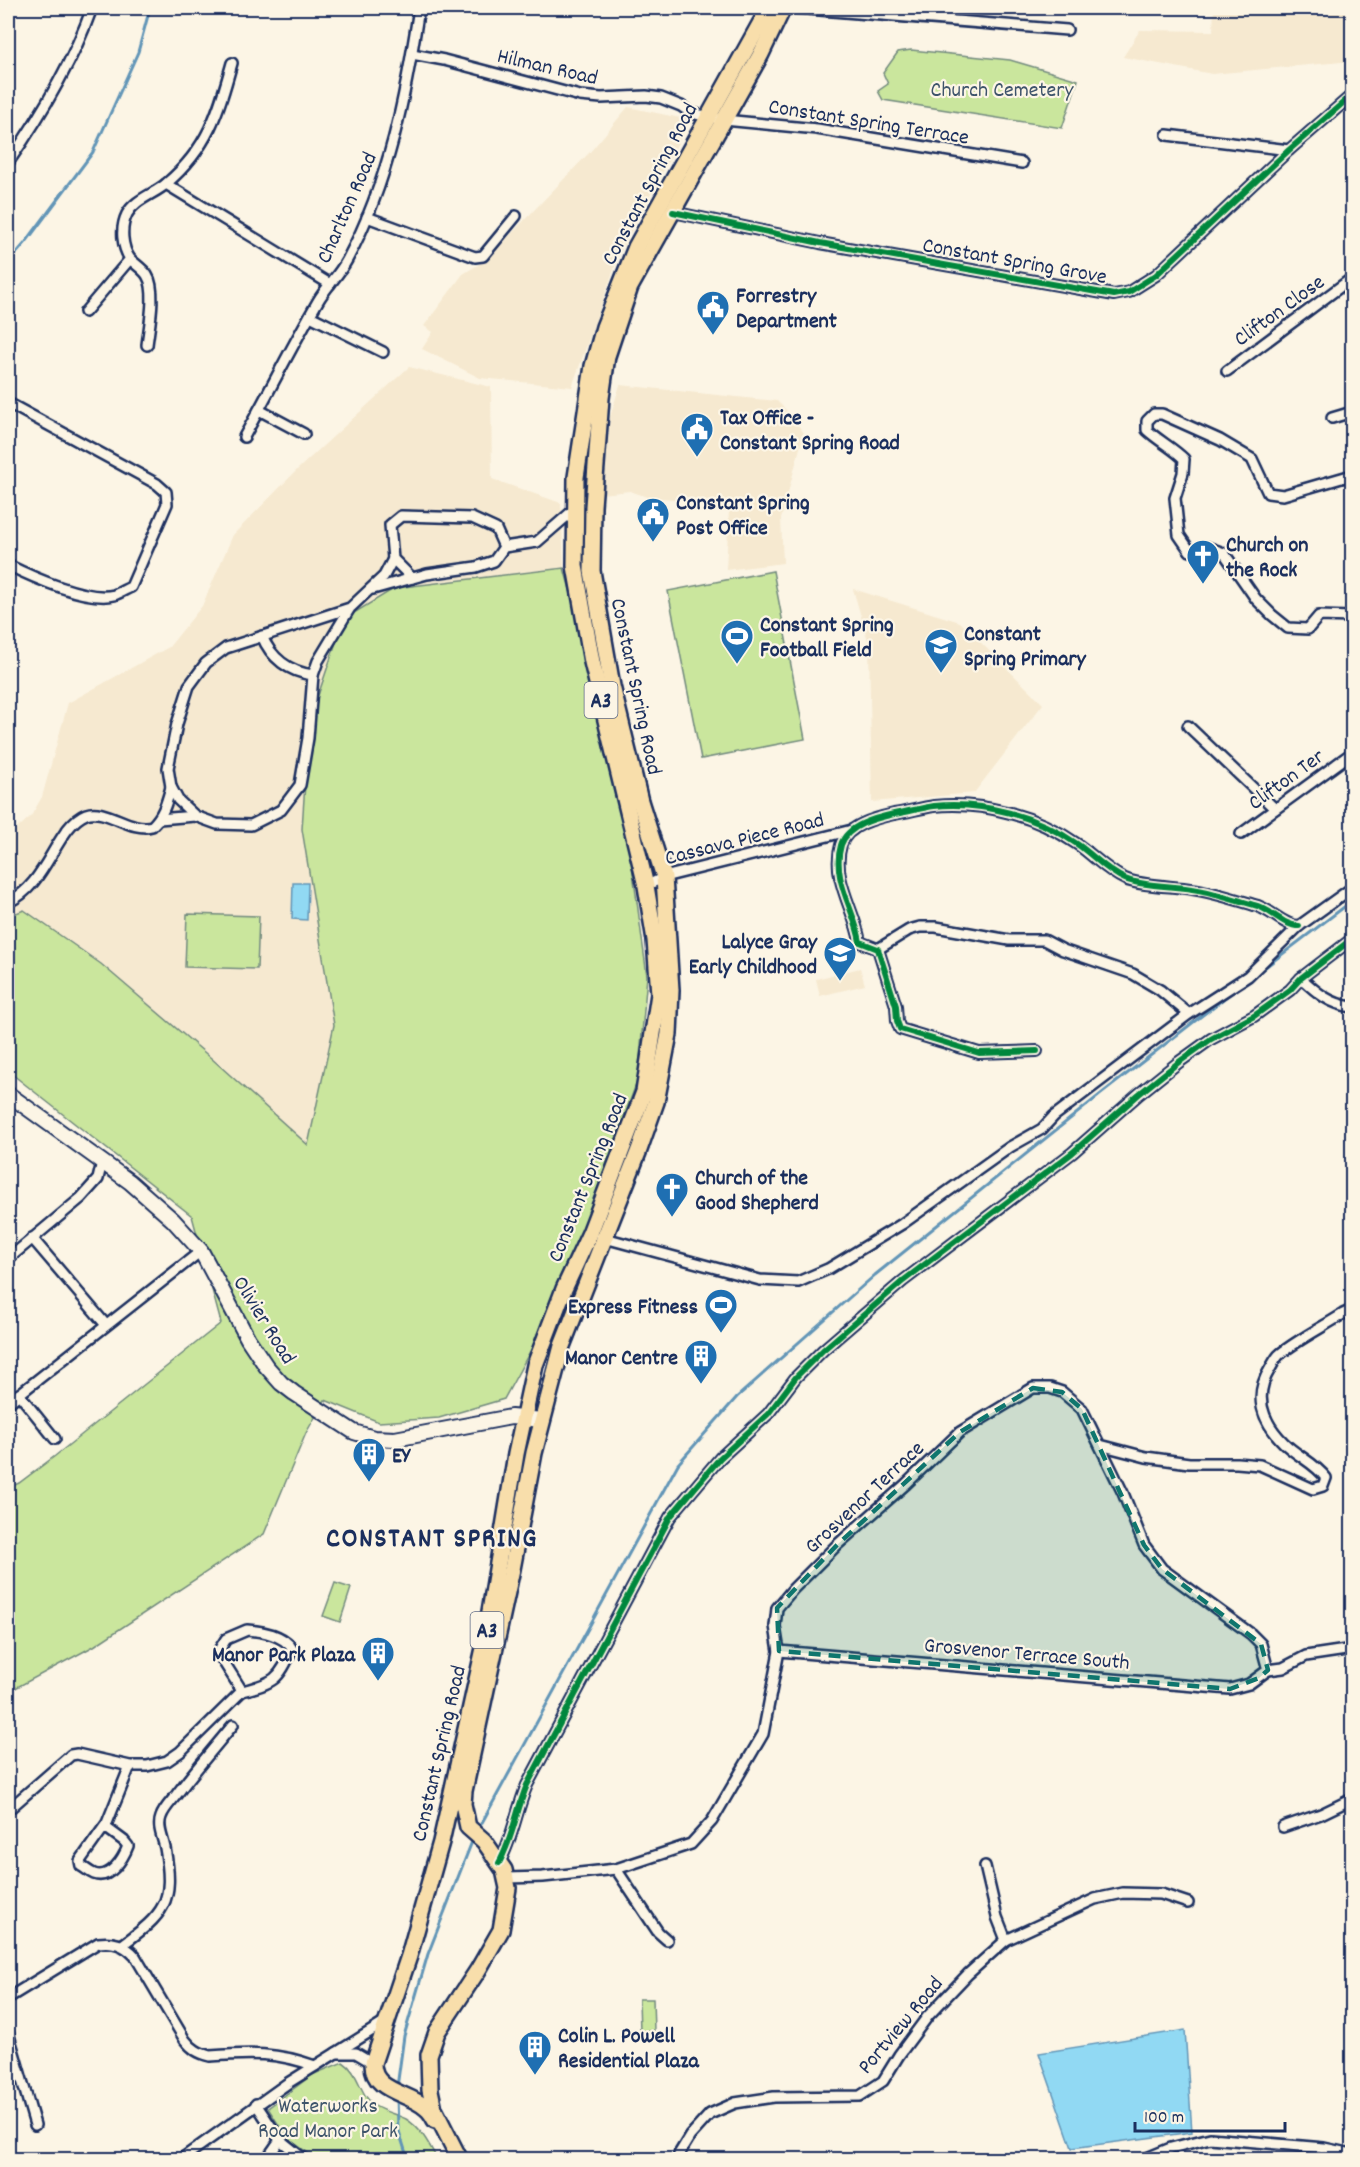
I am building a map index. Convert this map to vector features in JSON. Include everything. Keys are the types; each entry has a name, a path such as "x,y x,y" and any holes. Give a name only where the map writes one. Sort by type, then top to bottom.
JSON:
{"main road":[{"name":"Constant Spring Road","path":"448,2136 426,2108 385,2087 375,2076 373,2063 409,1956 441,1842 484,1648 523,1417 535,1365 564,1289 597,1235 639,1150 656,1101 669,1034 671,990 664,877 640,801 612,686 592,571 591,532 601,398 607,356 630,287 673,212 769,8"},
{"name":"Constant Spring Road","path":"460,2160 431,2100 429,2055 437,2032 501,1930 508,1899 507,1878 499,1863 475,1833 463,1804 464,1791 542,1420 562,1346 644,1092 659,994 646,886 592,662 575,566 576,477 588,395 604,327 636,247 717,118 761,54 783,8"},
{"name":"Olivier Road","path":"8,1094 130,1182 173,1220 201,1251 248,1339 266,1366 281,1383 294,1393 354,1432 374,1438 395,1439 511,1417 542,1420"},
{"path":"409,1956 451,1833 459,1828 475,1833"},
{"path":"402,2094 416,2096 423,2080 429,2055"}],"street":[{"path":"8,163 51,97 82,36 92,8"},
{"name":"Charlton Road","path":"244,437 310,316 347,261 367,216 393,147 419,8"},
{"path":"795,8 1067,30"},
{"name":"Hilman Road","path":"412,54 444,60 580,96 661,98 691,113 717,118"},
{"path":"147,345 152,298 151,284 147,275 124,250 123,238 127,215 135,206 166,184 195,154 208,135 218,112 232,63"},
{"name":"Constant Spring Grove","path":"673,212 820,243 1114,295 1129,292 1156,275 1289,150 1353,95"},
{"name":"Constant Spring Terrace","path":"717,118 817,129 1022,163"},
{"path":"1167,135 1289,150"},
{"path":"166,184 330,284"},
{"path":"367,216 475,257 483,256 498,241 516,216"},
{"path":"85,312 130,259"},
{"name":"Clifton Close","path":"1227,371 1353,279"},
{"path":"310,316 382,352"},
{"path":"8,403 157,484 166,492 167,504 131,587 113,595 94,596 56,586 8,565"},
{"path":"259,410 304,434"},
{"path":"1332,418 1353,412"},
{"path":"1353,475 1284,495 1268,493 1252,459 1236,449 1162,414 1154,414 1147,421 1147,430 1184,459 1183,473 1175,498 1179,535 1190,551 1207,547 1224,553 1256,599 1288,628 1308,629 1319,616 1353,617"},
{"path":"373,589 412,578 476,567 494,561 504,547 537,542 575,509"},
{"path":"350,608 226,648 206,663 189,686 177,724 168,768 171,787 178,800 195,816 217,824 251,825 280,810 300,785 308,738 313,675 318,661 350,608 373,589 384,576 393,559 390,525 401,516 472,518 496,529 504,547"},
{"path":"393,559 412,578"},
{"path":"262,636 272,655 300,673 313,675"},
{"path":"1188,726 1275,809"},
{"name":"Clifton Ter","path":"1241,834 1353,753"},
{"path":"8,902 18,898 32,885 75,820 89,813 102,814 136,827 152,826 159,819 171,787"},
{"name":"Cassava Piece Road","path":"646,886 664,877 852,830 878,817 934,806 969,806 1008,812 1044,826 1077,843 1127,880 1195,890 1261,906 1292,926 1299,926"},
{"path":"159,819 195,816"},
{"name":"Cassava Piece Road","path":"852,830 842,844 840,868 843,888 859,932 860,942 878,949"},
{"path":"597,1235 760,1280 798,1282 828,1269 882,1237 1010,1147 1042,1130 1054,1116 1189,1014 1248,976 1299,926 1353,888"},
{"path":"1037,1052 979,1053 900,1029 896,1006 878,949 909,930 920,927 936,927 1009,940 1044,940 1063,950 1133,974 1160,990 1189,1014"},
{"path":"499,1863 511,1840 518,1806 527,1785 670,1517 720,1458 768,1414 796,1377 823,1350 903,1281 1072,1153 1179,1062 1211,1040 1254,1016 1353,939"},
{"path":"1301,978 1321,997 1338,1005 1353,1007"},
{"path":"8,1259 81,1198 98,1179 102,1162"},
{"path":"32,1238 106,1325"},
{"path":"8,1403 201,1251"},
{"path":"1100,1445 1146,1458 1189,1463 1237,1463 1260,1466 1313,1489 1323,1486 1326,1478 1320,1469 1283,1442 1264,1415 1260,1400 1267,1373 1279,1355 1353,1310"},
{"name":"Grosvenor Terrace","path":"507,1878 543,1877 616,1869 691,1844 712,1821 763,1734 779,1651 775,1626 777,1608 837,1545 960,1432 1033,1388 1050,1388 1062,1392 1082,1409 1123,1493 1144,1545 1162,1569 1251,1634 1261,1644 1268,1670"},
{"path":"19,1394 55,1439"},
{"path":"8,1810 71,1755 77,1754 130,1766 147,1766 167,1761 180,1752 242,1691 267,1684 280,1673 292,1649 289,1644 259,1631 247,1630 221,1643 220,1656 242,1691"},
{"name":"Grosvenor Terrace South","path":"779,1651 1230,1689 1249,1684 1268,1670 1283,1668 1306,1656 1346,1650 1353,1652"},
{"path":"122,1945 146,1928 160,1914 167,1896 167,1864 160,1818 233,1725"},
{"path":"105,1827 128,1846 111,1871 105,1875 95,1875 81,1866 81,1861 105,1827 130,1766"},
{"path":"1283,1827 1321,1814 1353,1799"},
{"path":"985,1866 997,1917 1006,1940"},
{"path":"616,1869 658,1932 668,1940"},
{"name":"Portview Road","path":"679,2160 679,2154 690,2136 710,2114 735,2103 774,2097 860,2096 883,2081 928,2016 968,1974 1006,1940 1095,1899 1123,1893 1161,1894 1188,1903"},
{"path":"8,1998 98,1943 114,1942 122,1945 135,1956 185,2040 200,2054 210,2056 272,2054 294,2058 315,2066"},
{"path":"180,2160 256,2104 387,2021"},
{"path":"8,2032 35,2125"},
{"path":"336,2053 356,2053 373,2063"},
{"path":"256,2104 280,2140 305,2160"},
{"path":"1142,2160 1171,2148 1210,2139 1324,2148 1353,2154"},
{"path":"266,2160 280,2140"}],"highlighted area":[{"path":"1033,1388 1062,1392 1082,1409 1144,1545 1162,1569 1261,1644 1268,1670 1259,1678 1230,1689 779,1651 777,1608 837,1545 960,1432"}],"shaded area":[{"path":"1214,8 1352,8 1352,61 1212,74 1123,57 1140,30 1213,31"},
{"path":"628,107 690,120 619,255 572,387 480,378 422,349 433,332 424,326 463,274 486,260 590,152"},
{"path":"409,367 491,387 492,479 561,503 564,568 395,588 302,829 334,1025 308,1145 101,964 24,910 8,916 8,837 31,816 42,797 68,703 169,647 202,606 233,535 299,468"},
{"name":"Tax Office - Constant Spring Road","path":"620,385 777,401 788,412 804,433 781,519 783,563 726,570 729,510 711,502 647,497 630,491 592,495 589,483"},
{"name":"Constant Spring Primary","path":"853,589 960,622 1043,704 974,793 872,802 869,644"},
{"name":"Lalyce Gray Early Childhood","path":"860,968 865,985 820,996 816,979"}],"green space":[{"name":"Church Cemetery","path":"911,50 1010,60 1078,80 1062,128 883,100 878,91 888,84 883,73 898,52"},
{"path":"564,568 608,726 622,791 647,976 638,1079 590,1209 564,1289 504,1399 439,1418 379,1422 325,1400 306,1433 264,1534 94,1646 8,1692 8,1488 19,1483 55,1456 221,1323 192,1216 8,1071 8,916 24,910 101,964 308,1145 334,1025 302,829 309,722 344,619 395,588"},
{"name":"Constant Spring Football Field","path":"773,571 805,739 701,759 668,591"},
{"path":"187,914 259,916 257,969 185,967"},
{"path":"335,1583 351,1588 340,1622 323,1616"},
{"path":"639,1999 653,1999 654,2031 640,2032"},
{"name":"Waterworks Road Manor Park","path":"343,2062 353,2072 370,2101 379,2108 406,2119 416,2127 437,2159 317,2159 287,2138 268,2108 312,2075"}],"water":[{"path":"293,883 308,883 307,920 292,919"},
{"path":"1185,2030 1192,2132 1072,2148 1039,2053"}],"waterway":[{"path":"8,263 93,152 138,52 150,8"},
{"path":"1255,975 1352,901"},
{"path":"479,1828 678,1464 737,1397 875,1275 1240,986"},
{"path":"397,2087 404,2036 428,1954 473,1839"},
{"path":"397,2097 398,2128 408,2160"}],"cycle path":[{"path":"673,212 820,243 1114,295 1129,292 1156,275 1289,150 1352,95"},
{"path":"1037,1051 979,1053 900,1029 896,1006 878,949 860,942 841,882 839,870 841,845 849,832 879,818 934,806 990,808 1027,818 1061,834 1125,879 1223,896 1260,907 1287,923 1299,926"},
{"path":"499,1863 508,1844 527,1785 670,1517 720,1458 768,1414 796,1377 823,1350 903,1281 1072,1153 1179,1062 1211,1039 1254,1016 1352,939"}],"place":[{"name":"Forrestry Department","path":"713,336"},
{"name":"Tax Office - Constant Spring Road","path":"697,458"},
{"name":"Constant Spring Post Office","path":"653,543"},
{"name":"Church on the Rock","path":"1203,585"},
{"name":"Constant Spring Football Field","path":"737,665"},
{"name":"Constant Spring Primary","path":"941,674"},
{"name":"Lalyce Gray Early Childhood","path":"840,982"},
{"name":"Church of the Good Shepherd","path":"672,1218"},
{"name":"Express Fitness","path":"721,1334"},
{"name":"Manor Centre","path":"701,1385"},
{"name":"EY","path":"369,1483"},
{"name":"Manor Park Plaza","path":"378,1682"},
{"name":"Colin L. Powell Residential Plaza","path":"535,2076"}],"district":[{"name":"CONSTANT SPRING","path":"432,1536"}]}
